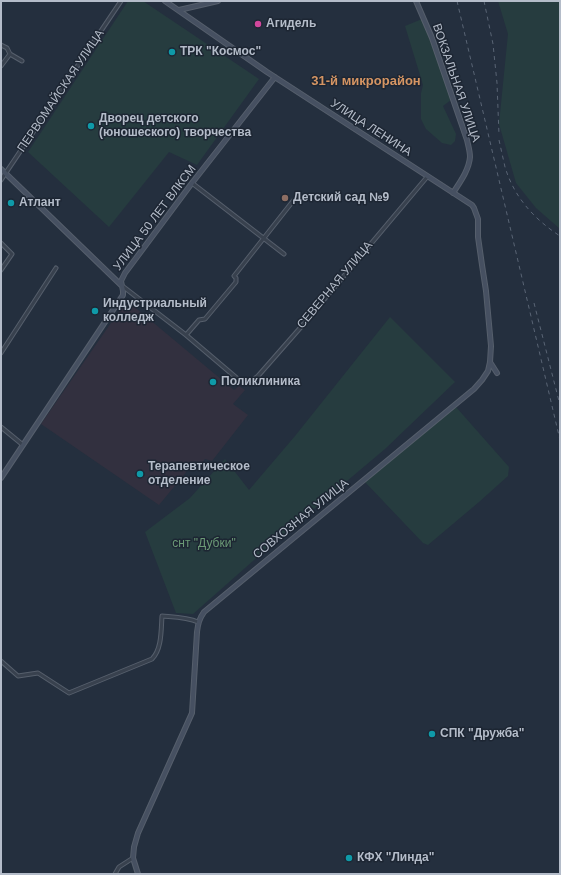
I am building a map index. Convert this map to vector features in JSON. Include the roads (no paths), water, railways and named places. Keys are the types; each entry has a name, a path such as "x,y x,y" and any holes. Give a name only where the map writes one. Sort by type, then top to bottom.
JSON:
{"street":[{"name":"ПЕРВОМАЙСКАЯ УЛИЦА","path":"1,180 121,1"},
{"name":"УЛИЦА ЛЕНИНА","path":"167,1 275,77 469,203"},
{"path":"179,10 218,1"},
{"name":"ВОКЗАЛЬНАЯ УЛИЦА","path":"416,1 432,38 468,140 470,156 468,164 465,173 453,193"},
{"path":"1,45 7,48 10,54 22,61"},
{"path":"1,66 10,54"},
{"name":"УЛИЦА 50 ЛЕТ ВЛКСМ","path":"1,478 123,295 120,281 125,272 275,77"},
{"path":"1,169 122,285 186,335 199,320 205,319 236,282 236,278 234,276 292,201"},
{"name":"СЕВЕРНАЯ УЛИЦА","path":"186,335 239,380 249,383 258,376 301,327 427,177"},
{"path":"192,183 284,254"},
{"name":"СОВХОЗНАЯ УЛИЦА","path":"198,622 200,617 210,608 474,389 485,376 490,362 490,331 478,238 478,219 474,208 469,203"},
{"path":"1,243 12,254 1,270"},
{"path":"1,353 56,268"},
{"path":"490,362 497,373"},
{"path":"1,427 23,445"},
{"path":"1,661 18,676 38,673 69,693 152,659 157,652 160,642 162,616 192,619 198,622 192,714 138,833 133,858 138,874"},
{"path":"115,874 119,867 133,858"}],"railway":[{"path":"457,1 560,440"},
{"path":"484,1 493,44 497,83 499,135"},
{"path":"499,140 505,167 520,198 534,215 560,236"},
{"path":"534,303 560,405"}],"place":[{"name":"Агидель","path":"258,24"},
{"name":"ТРК \"Космос\"","path":"172,52"},
{"name":"Дворец детского (юношеского) творчества","path":"91,126"},
{"name":"Детский сад №9","path":"285,198"},
{"name":"Атлант","path":"11,203"},
{"name":"Индустриальный колледж","path":"95,311"},
{"name":"Поликлиника","path":"213,382"},
{"name":"Терапевтическое отделение","path":"140,474"},
{"name":"СПК \"Дружба\"","path":"432,734"},
{"name":"КФХ \"Линда\"","path":"349,858"}],"district":[{"name":"31-й микрорайон","path":"366,81"}],"park label":[{"name":"снт \"Дубки\"","path":"204,544"}]}
